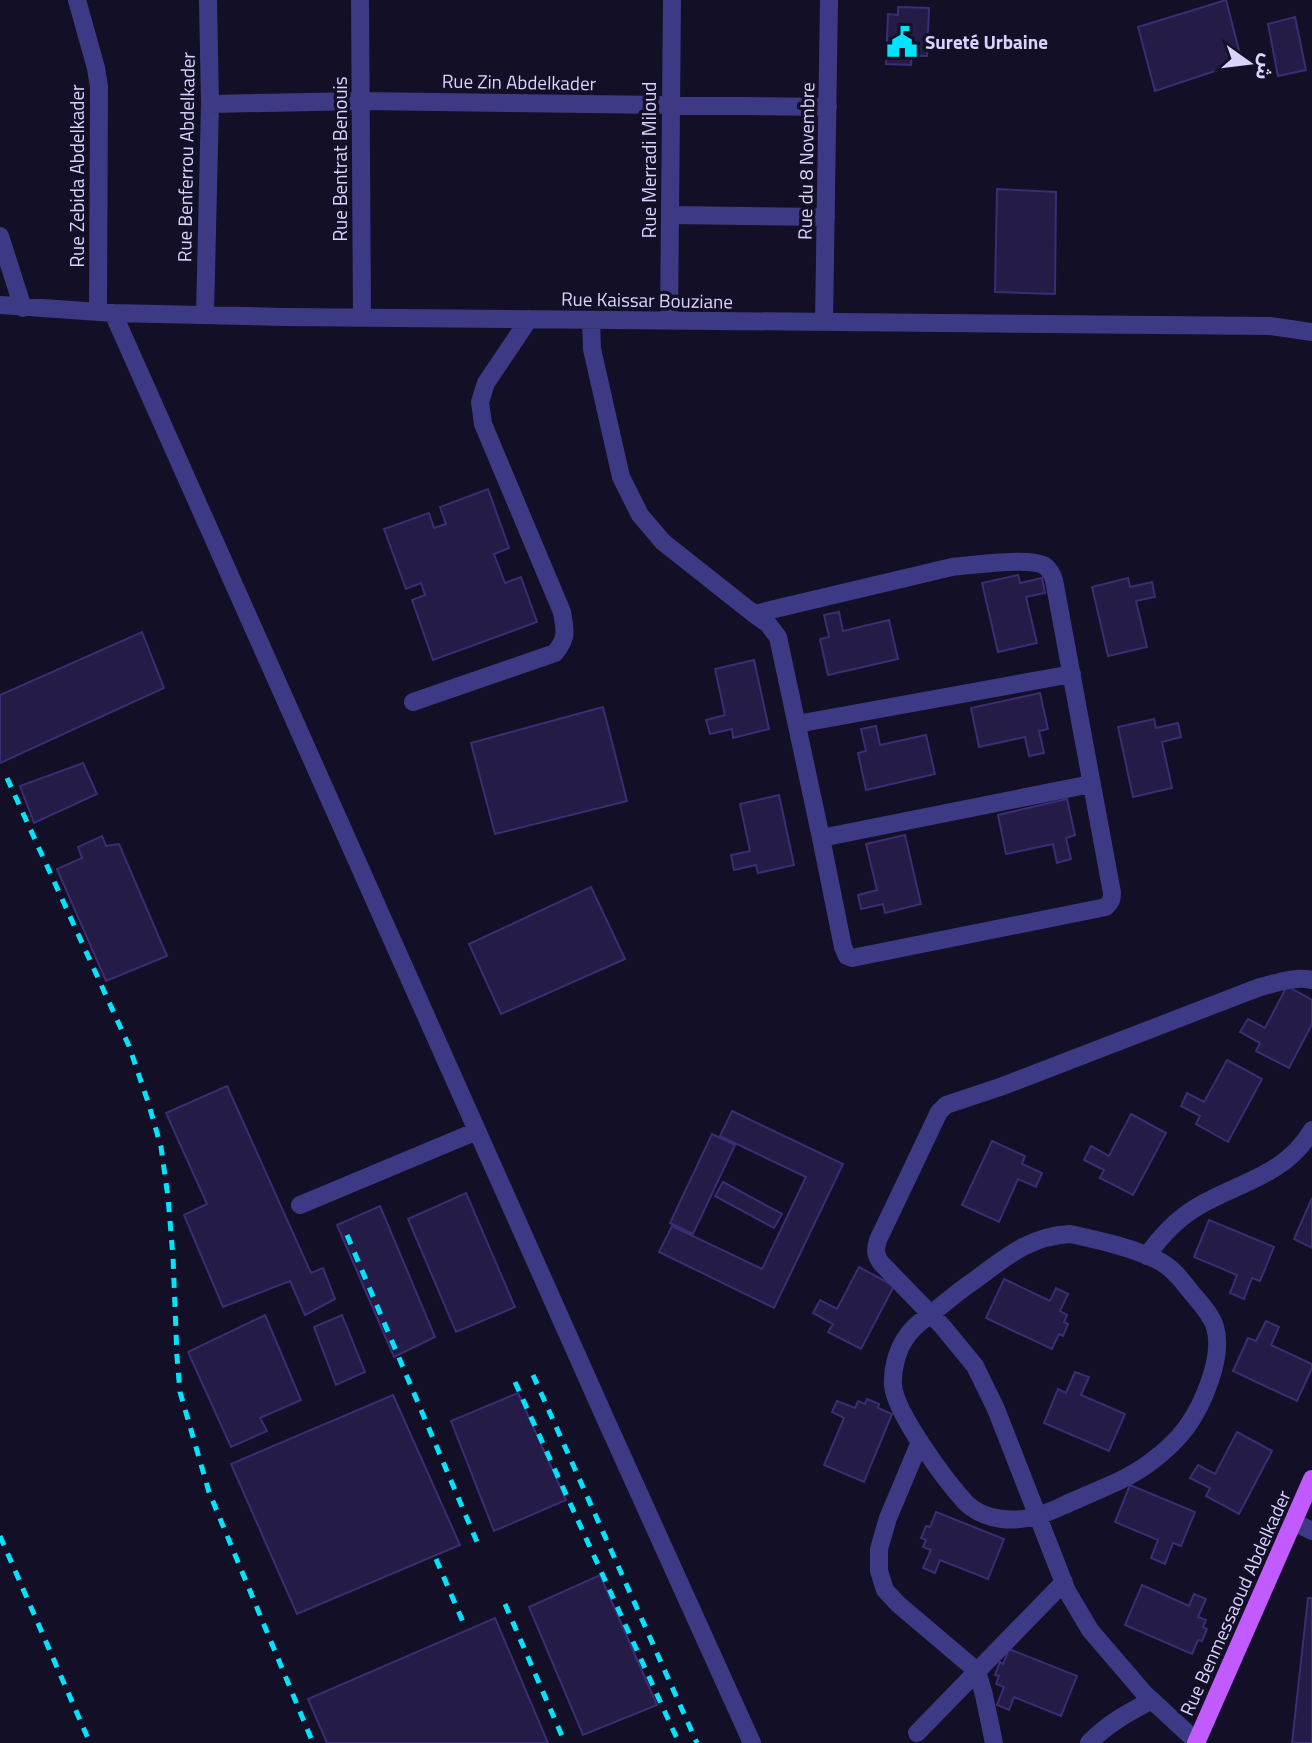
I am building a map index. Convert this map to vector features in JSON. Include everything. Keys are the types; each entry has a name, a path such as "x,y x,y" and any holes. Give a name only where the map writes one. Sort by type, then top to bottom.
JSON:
{"main road":[{"name":"Rue Benmessaoud Abdelkader","path":"1196,1742 1312,1479"}],"street":[{"name":"Rue Zebida Abdelkader","path":"77,0 99,87 106,313"},
{"name":"Rue Benferrou Abdelkader","path":"205,315 210,104 208,0"},
{"name":"Rue Bentrat Benouis","path":"360,0 362,318"},
{"name":"Rue Merradi Miloud","path":"669,321 672,0"},
{"name":"Rue du 8 Novembre","path":"824,323 829,0"},
{"name":"Rue Zin Abdelkader","path":"210,104 361,101 828,107"},
{"path":"670,215 826,217"},
{"path":"0,236 23,307"},
{"name":"Rue Kaissar Bouziane","path":"0,305 106,313 362,318 1270,326 1312,332"},
{"path":"106,313 752,1743"},
{"path":"414,702 555,653 563,643 565,629 562,612 483,424 480,402 486,383 529,319"},
{"path":"591,320 592,349 621,477 640,515 663,542 754,614 768,624 778,637 847,956 852,958 1106,907 1112,893 1054,580 1049,570 1038,563 951,567 754,614"},
{"path":"1294,329 1312,338"},
{"path":"797,724 1072,674"},
{"path":"821,838 1091,784"},
{"path":"1196,1742 1152,1700 1090,1630 1064,1582 996,1409 975,1366 932,1314 881,1263 875,1252 878,1240 942,1108 1260,987 1293,979 1312,980"},
{"path":"1147,1256 1170,1228 1196,1208 1270,1172 1299,1149 1312,1130"},
{"path":"300,1205 477,1131"},
{"path":"1070,1234 1101,1240 1147,1256 1171,1269 1212,1320 1217,1344 1213,1367 1198,1408 1185,1430 1168,1447 1125,1478 1037,1516 1009,1519 991,1517 972,1509 958,1495 920,1442 898,1404 893,1385 895,1362 904,1340 917,1324 932,1314 952,1296 1017,1250 1051,1235 1070,1234"},
{"path":"920,1442 888,1518 879,1549 878,1571 885,1590 898,1604 977,1671 994,1743"},
{"path":"1294,1522 1312,1531"},
{"path":"917,1733 1064,1582"},
{"path":"1089,1743 1125,1714 1152,1700"}],"building":[{"path":"1226,0 1242,62 1155,91 1138,27"},
{"path":"898,7 929,8 927,56 912,56 911,65 886,64 888,14 898,15"},
{"path":"1295,17 1306,70 1278,76 1268,24"},
{"path":"997,189 1056,192 1055,294 995,292"},
{"path":"488,489 509,548 494,554 505,583 521,577 537,622 433,660 412,600 425,595 421,583 406,589 384,529 429,513 434,528 446,524 440,507"},
{"path":"1018,575 1020,583 1042,578 1045,593 1026,597 1037,643 998,652 982,583"},
{"path":"1128,578 1130,587 1152,582 1155,597 1136,601 1147,647 1108,656 1092,587"},
{"path":"839,612 843,631 889,620 898,659 828,675 820,639 829,637 824,615"},
{"path":"142,632 164,688 0,763 0,695"},
{"path":"754,660 769,729 733,738 732,729 710,734 706,720 725,715 715,669"},
{"path":"1040,693 1048,729 1039,731 1044,753 1029,756 1025,737 979,747 971,708"},
{"path":"603,707 627,801 495,834 471,743"},
{"path":"1154,719 1156,728 1178,723 1181,737 1162,742 1172,788 1133,797 1118,727"},
{"path":"876,726 880,745 926,735 935,774 866,790 858,753 866,751 861,729"},
{"path":"83,763 97,794 34,823 20,786"},
{"path":"779,795 794,865 758,873 756,865 734,870 731,855 750,851 740,804"},
{"path":"1067,799 1075,835 1066,838 1071,859 1057,863 1053,844 1006,854 998,815"},
{"path":"905,835 921,904 885,913 883,904 861,909 858,895 877,890 866,844"},
{"path":"102,836 106,846 119,844 167,956 106,981 57,869 82,858 78,847"},
{"path":"591,887 625,959 501,1014 469,944"},
{"path":"1287,986 1312,1000 1312,1024 1289,1068 1256,1051 1260,1043 1240,1032 1248,1019 1265,1028"},
{"path":"1227,1060 1262,1079 1228,1142 1196,1124 1200,1116 1181,1106 1187,1093 1204,1102"},
{"path":"227,1086 311,1273 323,1268 335,1299 305,1315 290,1281 223,1307 184,1215 207,1204 166,1113"},
{"path":"732,1111 843,1164 774,1308 659,1252 672,1226 762,1269 806,1177 720,1136"},
{"path":"1131,1114 1166,1133 1133,1195 1100,1178 1104,1170 1084,1160 1091,1146 1109,1156"},
{"path":"712,1134 735,1145 693,1234 670,1223"},
{"path":"992,1141 1025,1156 1022,1164 1042,1173 1036,1187 1018,1179 999,1222 962,1205"},
{"path":"723,1182 782,1214 774,1228 715,1196"},
{"path":"466,1193 515,1307 456,1332 408,1219"},
{"path":"1312,1198 1312,1248 1294,1239"},
{"path":"380,1206 435,1337 394,1357 337,1225"},
{"path":"1209,1220 1274,1247 1260,1281 1252,1278 1244,1299 1230,1293 1237,1275 1194,1257"},
{"path":"859,1267 894,1286 861,1349 828,1332 833,1324 813,1313 820,1300 837,1309"},
{"path":"1004,1279 1050,1301 1056,1288 1068,1294 1060,1311 1067,1315 1064,1322 1068,1324 1063,1336 1059,1334 1052,1349 986,1318"},
{"path":"265,1315 301,1400 260,1418 267,1431 231,1447 188,1352"},
{"path":"342,1315 365,1372 336,1385 314,1327"},
{"path":"1266,1321 1279,1327 1271,1345 1312,1364 1297,1401 1233,1371 1248,1338 1256,1341"},
{"path":"1075,1372 1089,1377 1081,1395 1125,1414 1109,1451 1044,1423 1058,1389 1066,1393"},
{"path":"518,1393 566,1500 494,1531 451,1421"},
{"path":"393,1395 460,1545 297,1614 231,1464"},
{"path":"867,1399 892,1414 864,1482 824,1465 844,1418 832,1412 837,1401 855,1408 858,1401 865,1404"},
{"path":"1237,1432 1272,1451 1239,1514 1206,1496 1210,1488 1190,1478 1198,1465 1215,1474"},
{"path":"1130,1485 1195,1512 1181,1546 1173,1543 1165,1564 1151,1558 1158,1540 1115,1522"},
{"path":"936,1512 1004,1539 988,1579 940,1560 935,1573 923,1568 931,1550 923,1547 926,1540 921,1538 926,1526 930,1527"},
{"path":"600,1575 657,1705 583,1735 529,1607"},
{"path":"1142,1585 1189,1606 1194,1594 1206,1599 1198,1617 1206,1620 1203,1627 1207,1629 1192,1654 1125,1625"},
{"path":"1308,1598 1312,1598 1312,1743 1292,1743"},
{"path":"495,1618 548,1743 327,1743 308,1699"},
{"path":"1009,1649 1077,1676 1061,1716 1014,1697 1009,1710 997,1705 1004,1687 996,1684 999,1676 995,1675"}],"railway":[{"path":"7,778 129,1046 149,1105 161,1147 168,1197 180,1392 209,1492 313,1743"},
{"path":"347,1235 477,1542"},
{"path":"533,1375 697,1743"},
{"path":"515,1382 679,1743"},
{"path":"0,1536 90,1743"},
{"path":"436,1559 463,1622"},
{"path":"505,1604 565,1743"}],"place":[{"name":"Sureté Urbaine","path":"902,42"}]}
